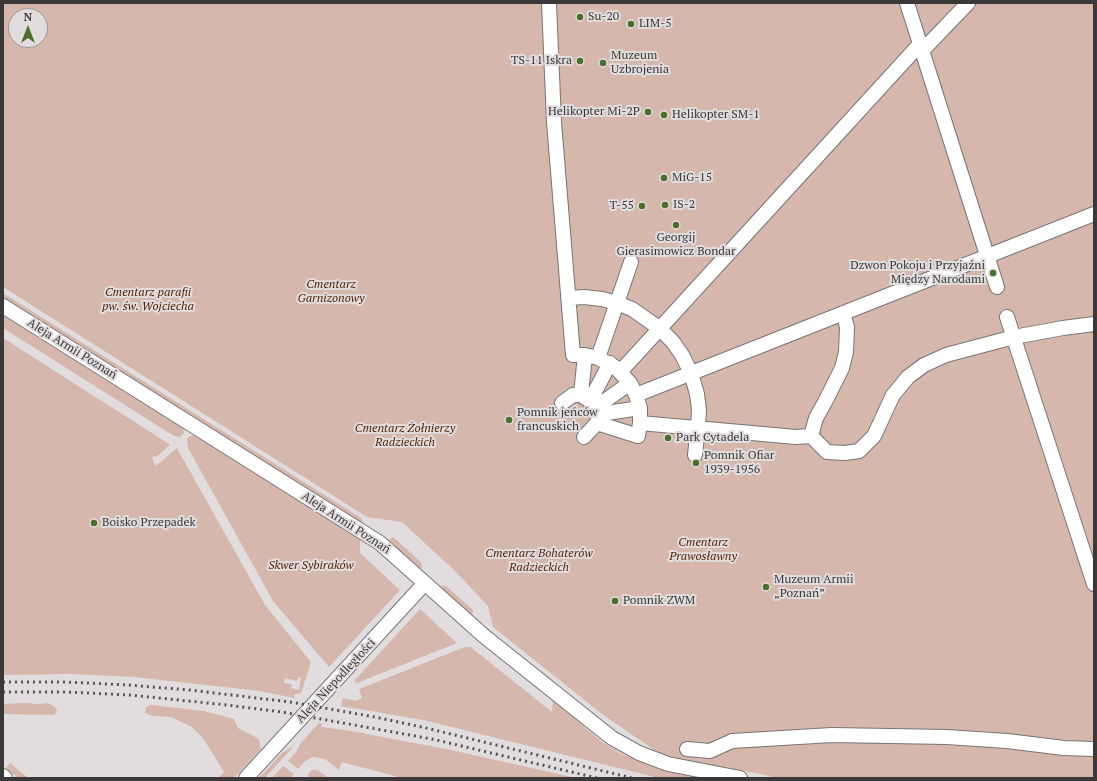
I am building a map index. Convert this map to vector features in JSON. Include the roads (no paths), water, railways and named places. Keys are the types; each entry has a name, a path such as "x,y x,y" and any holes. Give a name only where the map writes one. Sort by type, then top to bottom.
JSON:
{"street":[{"path":"549,3 554,122 573,355 603,362 635,395 640,423 638,436 573,395 562,403"},
{"path":"907,3 997,287"},
{"path":"593,408 603,362 659,328 921,47 968,3"},
{"path":"593,408 635,395 1094,214"},
{"path":"584,437 593,408 618,303 631,262"},
{"path":"568,298 584,297 618,303 632,309 659,328 673,342 682,355 691,373 697,394 699,410 695,455"},
{"name":"Aleja Armii Poznań","path":"3,306 380,543 487,639 612,738 639,753 668,764 740,778"},
{"path":"810,436 816,418 842,368 846,352 847,327 843,313"},
{"path":"1007,317 1094,584"},
{"path":"640,423 698,427 796,437 810,436 827,452 845,453 859,451 874,436 893,395 908,377 924,366 946,356 1014,338 1063,328 1094,324"},
{"path":"593,408 635,395"},
{"name":"Aleja Niepodległości","path":"246,778 425,583"},
{"path":"687,749 710,750 732,741 832,734 947,737 1007,741 1094,750"}],"railway":[{"path":"3,682 66,682 128,685 190,690 290,702 422,727 632,778"},
{"path":"3,692 66,692 130,695 282,712 432,739 597,778"}],"place":[{"name":"Su-20","path":"580,17"},
{"name":"LIM-5","path":"631,24"},
{"name":"TS-11 Iskra","path":"580,61"},
{"name":"Muzeum Uzbrojenia","path":"603,63"},
{"name":"Helikopter Mi-2P","path":"648,112"},
{"name":"Helikopter SM-1","path":"664,115"},
{"name":"MiG-15","path":"664,178"},
{"name":"IS-2","path":"665,205"},
{"name":"T-55","path":"642,206"},
{"name":"Georgij Gierasimowicz Bondar","path":"676,225"},
{"name":"Dzwon Pokoju i Przyjaźni Między Narodami","path":"993,273"},
{"name":"Pomnik jeńców francuskich","path":"509,420"},
{"name":"Park Cytadela","path":"668,438"},
{"name":"Pomnik Ofiar 1939-1956","path":"696,463"},
{"name":"Boisko Przepadek","path":"94,523"},
{"name":"Muzeum Armii „Poznań”","path":"766,587"},
{"name":"Pomnik ZWM","path":"615,601"}],"park label":[{"name":"Cmentarz Garnizonowy","path":"331,292"},
{"name":"Cmentarz parafii pw. św. Wojciecha","path":"148,300"},
{"name":"Cmentarz Żołnierzy Radzieckich","path":"405,436"},
{"name":"Cmentarz Prawosławny","path":"703,550"},
{"name":"Cmentarz Bohaterów Radzieckich","path":"539,561"},
{"name":"Skwer Sybiraków","path":"311,566"}]}
